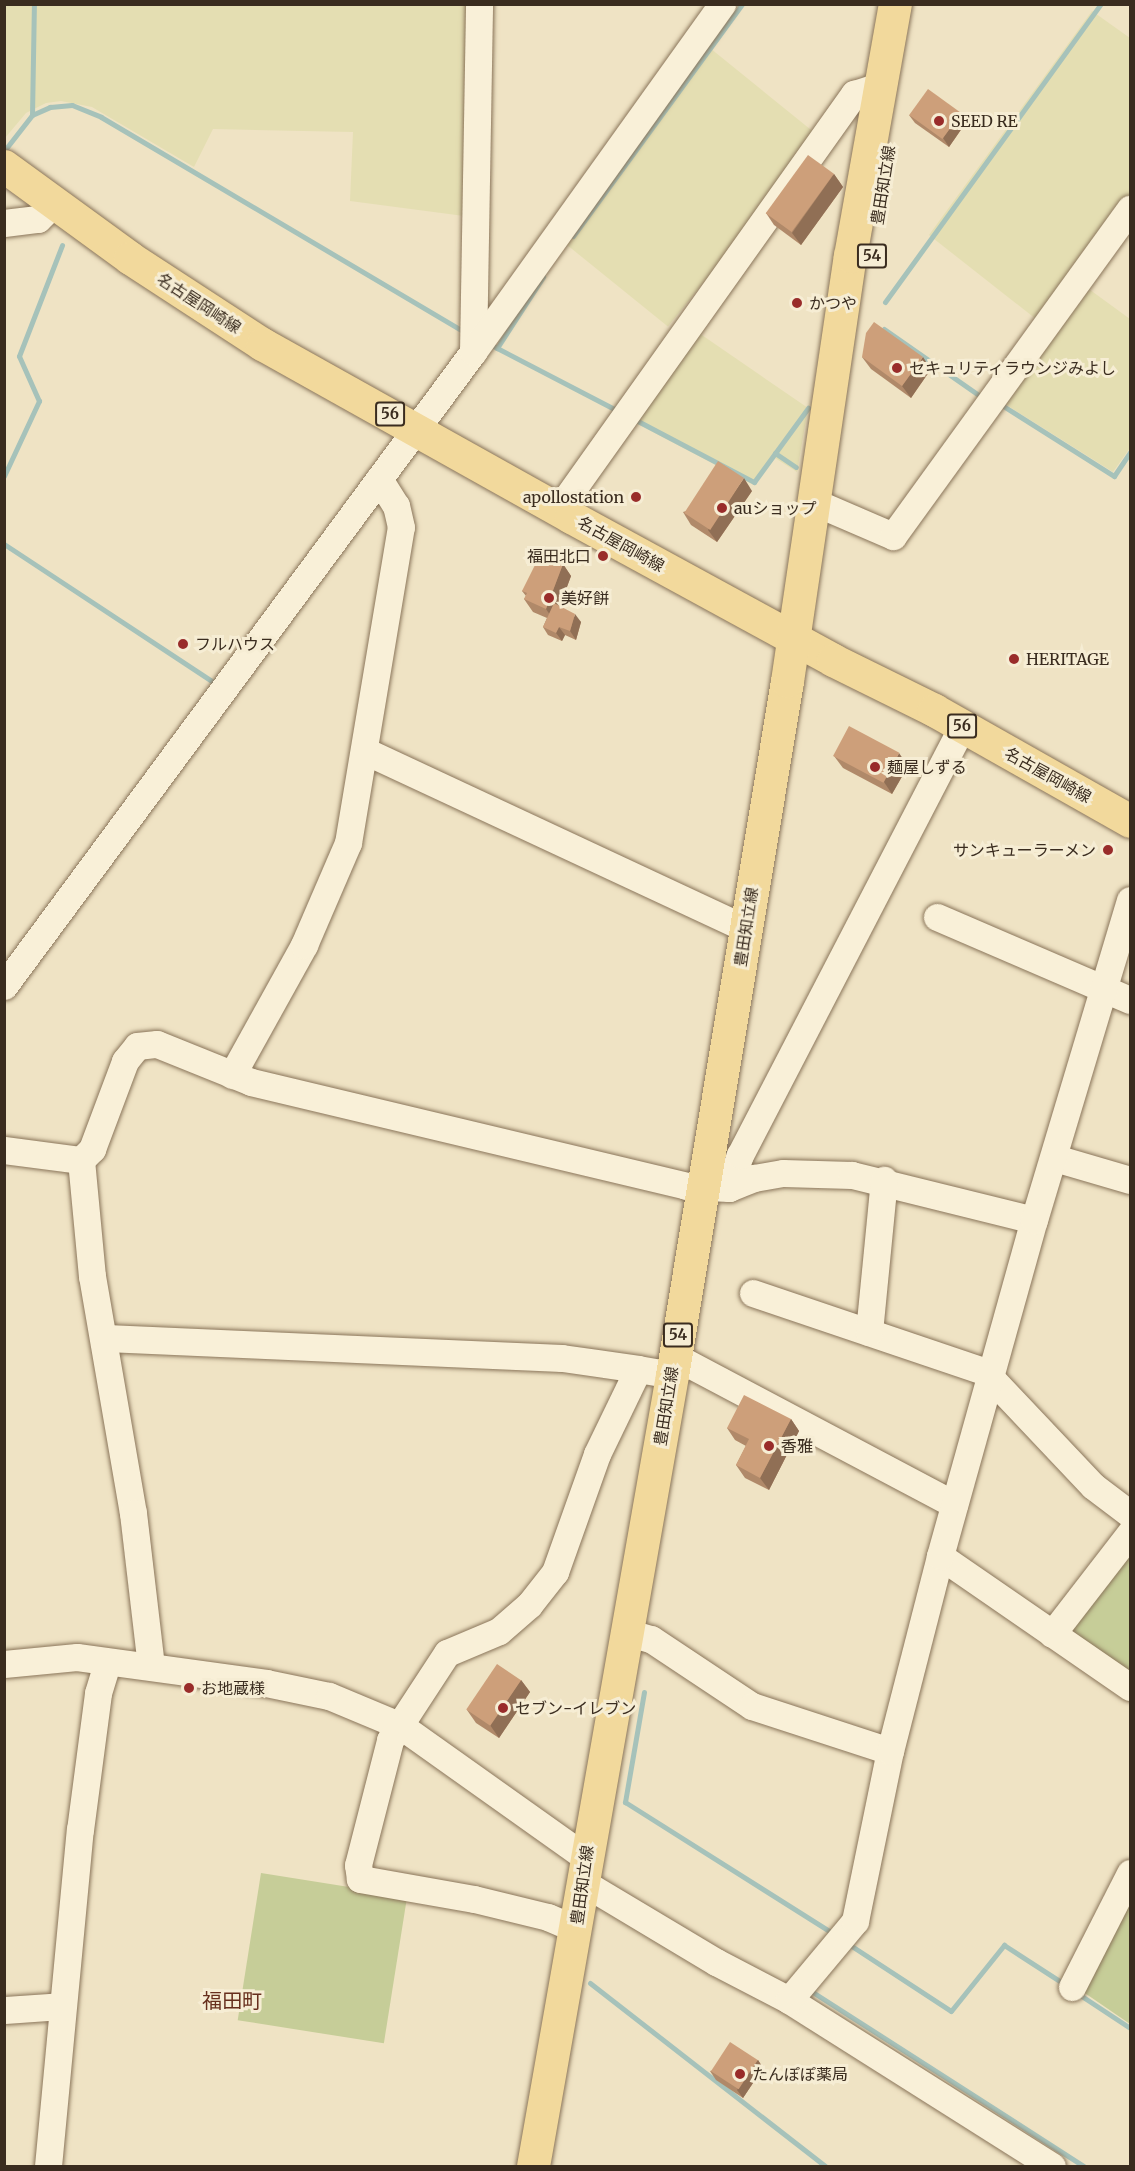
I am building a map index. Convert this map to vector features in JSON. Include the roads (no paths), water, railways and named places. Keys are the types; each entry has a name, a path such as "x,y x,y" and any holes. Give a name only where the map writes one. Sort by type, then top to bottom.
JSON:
{"main road":[{"name":"豊田知立線","path":"532,2166 576,1929 673,1366 715,1188 746,929 814,502 819,444 879,86 895,4"},
{"name":"豊田知立線","path":"814,502 835,451 871,261 912,4"},
{"name":"名古屋岡崎線","path":"4,166 130,258 262,344 558,510 962,726 1131,821"}],"street":[{"path":"473,352 479,4"},
{"path":"4,986 82,887 417,429 722,4"},
{"path":"558,510 854,94 879,86"},
{"path":"4,223 38,219 55,202"},
{"path":"814,502 892,536 1131,209"},
{"path":"232,1074 304,945 348,843 401,527 396,506 379,478"},
{"path":"715,1188 740,1155 962,726"},
{"path":"365,752 746,929"},
{"path":"789,2000 855,1921 890,1751 954,1504 1034,1220 1055,1158 1131,900"},
{"path":"938,917 1131,1000"},
{"path":"81,1160 92,1149 125,1061 137,1046 157,1044 232,1074 715,1188 783,1173 816,1172 884,1180 1034,1220"},
{"path":"4,1150 81,1160"},
{"path":"1055,1158 1131,1180"},
{"path":"81,1160 92,1276 106,1338 141,1568 151,1666"},
{"path":"869,1332 884,1180"},
{"path":"753,1293 990,1374 1094,1486 1131,1514"},
{"path":"106,1338 532,1356 596,1360 638,1369 673,1366 954,1504"},
{"path":"576,1929 548,1917 474,1899 360,1879 358,1865 390,1740 447,1653 499,1631 529,1605 555,1572 597,1454 638,1369"},
{"path":"1052,1634 1131,1533"},
{"path":"940,1556 1131,1687"},
{"path":"626,1632 651,1639 752,1706 890,1751"},
{"path":"4,1664 77,1657 107,1664 151,1666 329,1696 401,1726 586,1871 716,1962 789,2000 1052,2166"},
{"path":"48,2166 80,1825 98,1693 107,1664"},
{"path":"1072,1987 1131,1873"},
{"path":"4,2010 62,2006"}],"waterway":[{"path":"32,115 34,4"},
{"path":"573,236 742,4"},
{"path":"885,302 1101,4"},
{"path":"4,151 32,115 50,107 72,105 101,117 465,332"},
{"path":"4,476 39,401 19,356 62,245"},
{"path":"490,344 497,348 543,277"},
{"path":"884,329 983,398"},
{"path":"497,348 618,411"},
{"path":"1000,404 1114,476 1130,452"},
{"path":"632,418 754,482 808,408"},
{"path":"775,453 796,467"},
{"path":"4,544 216,684"},
{"path":"644,1692 625,1802 834,1934"},
{"path":"847,1943 951,2011 1004,1945 1064,1984"},
{"path":"590,1983 825,2166"},
{"path":"811,1991 1084,2166"},
{"path":"1077,1993 1130,2028"}],"place":[{"name":"SEED RE","path":"939,121"},
{"name":"かつや","path":"797,303"},
{"name":"セキュリティラウンジみよし","path":"897,368"},
{"name":"apollostation","path":"636,497"},
{"name":"auショップ","path":"722,508"},
{"name":"福田北口","path":"603,556"},
{"name":"美好餅","path":"549,598"},
{"name":"フルハウス","path":"183,644"},
{"name":"HERITAGE","path":"1014,659"},
{"name":"麺屋しずる","path":"875,767"},
{"name":"サンキューラーメン","path":"1108,850"},
{"name":"香雅","path":"769,1446"},
{"name":"お地蔵様","path":"189,1688"},
{"name":"セブン-イレブン","path":"503,1708"},
{"name":"たんぽぽ薬局","path":"740,2074"}],"district":[{"name":"福田町","path":"232,2000"}]}
